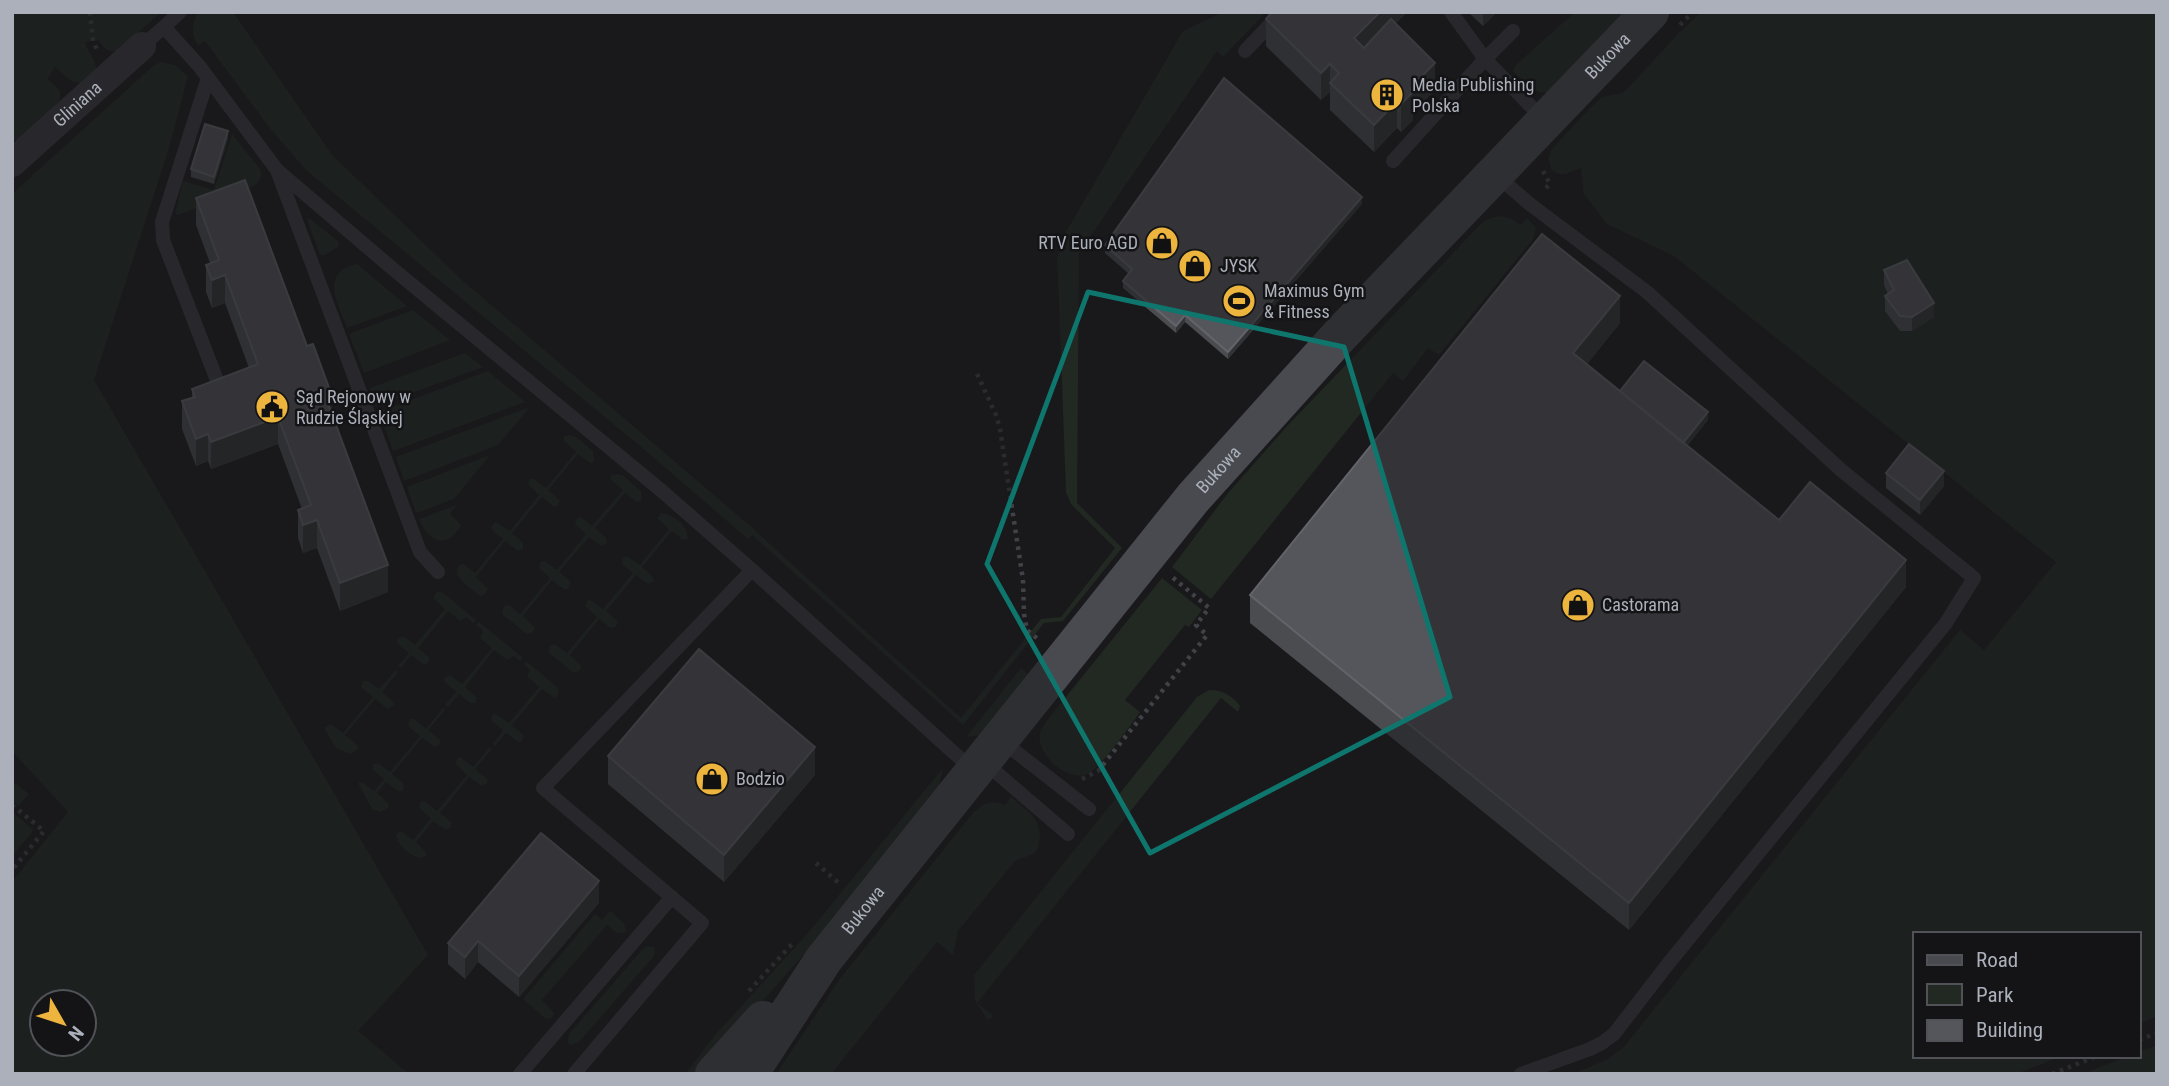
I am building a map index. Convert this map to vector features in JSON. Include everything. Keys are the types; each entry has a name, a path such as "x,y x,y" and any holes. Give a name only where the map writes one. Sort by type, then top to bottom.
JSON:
{"street":[{"name":"Bukowa","path":"749,1074 824,959 1193,498 1331,345 1650,12"},
{"name":"Gliniana","path":"12,163 142,46"},
{"name":"Bukowa","path":"714,1074 743,1040 824,959"}],"lane":[{"path":"142,46 180,12"},
{"path":"1245,51 1282,12"},
{"path":"1451,12 1485,59 1546,122"},
{"path":"164,27 208,78 277,170 663,492 752,570 986,758 1068,834"},
{"path":"1393,161 1513,31"},
{"path":"208,78 162,222 163,240 223,396"},
{"path":"277,170 420,552 438,572"},
{"path":"1495,174 1531,205 1647,292 1841,470 1974,578 1946,623 1614,1034 1590,1049 1521,1074"},
{"path":"574,1074 702,923 543,788 752,570"},
{"path":"986,758 1089,809"},
{"path":"520,1074 672,897"}],"path":[{"path":"90,12 93,41 99,54 115,70"},
{"path":"976,374 1000,429 1023,580 1027,630 1040,640"},
{"path":"1072,779 1089,777 1098,771 1207,635 1196,625 1209,608"},
{"path":"12,805 44,831 12,870"},
{"path":"816,863 842,885"},
{"path":"2052,1074 2092,1058"}],"highlighted area":[{"path":"1088,292 1344,347 1450,697 1150,853 987,564"}],"green space":[{"path":"12,12 161,12 118,51 107,50 99,40 85,42 96,70 80,83 71,81 55,67 47,79 60,92 57,104 46,118 20,140 12,140"},
{"path":"198,12 233,12 332,155 463,281 748,524 961,718 1041,619 1061,617 1115,548 1071,504 1066,492 1057,259 1063,237 1183,31 1223,12 1266,12 1223,57 1217,51 1079,253 1077,503 1122,548 1063,621 1044,623 963,725 752,535 748,539 646,451 306,170 269,127 205,41 198,45 193,28"},
{"path":"1575,12 1629,12 1548,93 1532,89 1513,71 1516,65"},
{"path":"1701,12 2157,12 2157,1016 2141,1023 2141,932 1913,932 1913,1058 2057,1058 2016,1074 1573,1074 1606,1060 1623,1048 1960,630 1984,650 2056,562 1674,256 1607,224 1584,194 1581,168 1563,174 1552,170 1549,160 1552,149 1602,97 1622,93 1629,87"},
{"path":"161,62 175,65 188,76 169,148 94,380 428,955 358,1031 409,1074 12,1074 12,882 68,812 12,751 12,194 153,66"},
{"path":"232,134 260,169 259,181 254,186 175,214 183,181 214,190"},
{"path":"1499,216 1510,218 1521,225 1527,218 1536,228 1534,238 1439,355 1428,348 1403,381 1393,373 1211,599 1172,567 1228,493 1290,423 1479,226 1486,220"},
{"path":"309,218 339,242 338,247 320,255 307,220"},
{"path":"357,264 407,306 347,328 336,299 335,281 345,268"},
{"path":"413,310 450,340 364,373 349,334"},
{"path":"465,353 483,367 376,406 370,388"},
{"path":"488,371 525,402 393,451 379,412"},
{"path":"530,407 498,445 404,481 396,457"},
{"path":"564,437 576,437 593,451 594,462 591,463 578,454 548,490 560,501 557,506 554,507 542,497 512,533 523,543 523,549 518,551 505,541 476,577 488,589 480,596 458,576 458,567 462,563 475,573 503,539 492,530 492,525 496,522 510,531 539,495 528,484 530,479 546,488 576,452 564,441"},
{"path":"490,455 454,499 416,513 407,487"},
{"path":"617,474 641,491 642,500 637,502 625,493 595,528 606,538 607,543 601,546 589,537 559,572 571,582 568,589 552,580 523,616 535,628 527,634 503,615 504,606 509,605 520,614 550,578 539,568 541,561 557,570 586,534 575,524 577,518 581,517 592,526 623,490 610,479 611,475"},
{"path":"457,505 450,514 461,525 456,533 444,540 433,538 419,519"},
{"path":"661,513 679,522 686,530 688,539 683,540 672,531 642,567 654,581 648,584 636,575 606,611 618,622 616,627 611,628 599,619 570,655 581,666 580,670 574,673 549,653 549,647 554,644 567,653 597,617 585,606 588,600 603,609 633,573 622,564 623,558 627,556 640,565 669,529 657,518"},
{"path":"1162,578 1202,610 1189,627 1185,625 1125,700 1140,712 1107,756 1087,774 1070,774 1054,764 1042,749 1042,728"},
{"path":"437,592 442,592 476,620 473,623 467,617 460,621 448,611 418,648 430,658 427,664 411,655 401,668 398,666 409,653 397,640 403,636 415,645 445,609 433,598"},
{"path":"479,622 523,658 520,661 514,656 507,660 494,650 465,687 477,698 475,703 470,703 459,694 448,707 445,705 456,692 444,678 450,675 462,684 492,648 480,638 483,631 476,625"},
{"path":"526,661 557,687 559,694 555,698 542,689 512,725 524,736 522,741 518,742 506,733 495,746 493,744 503,730 491,717 494,713 509,723 539,687 527,676 530,670 524,664"},
{"path":"1021,668 1029,675 981,735 966,737"},
{"path":"396,670 398,672 382,692 394,705 388,709 375,699 345,735 358,749 350,754 336,748 325,727 331,724 343,733 373,697 361,687 363,681 368,681 379,689"},
{"path":"1209,690 1230,696 1240,706 1238,712 1221,698 977,1003 994,1016 988,1020 975,1001 974,975 1197,697"},
{"path":"443,708 445,710 428,730 440,740 440,744 435,747 422,738 392,774 403,783 402,791 386,782 377,793 389,807 380,812 372,809 358,783 362,782 374,791 384,779 372,769 373,764 378,763 390,772 420,736 408,726 410,719 414,719 426,729"},
{"path":"490,747 492,749 475,769 487,779 487,783 482,786 469,777 440,813 451,822 451,827 446,830 433,821 416,842 427,855 417,857 401,846 396,834 401,831 413,840 431,818 419,808 421,802 425,801 437,811 467,775 455,763 458,758 473,767"},
{"path":"943,768 938,791 851,901 701,1074 685,1074 715,1035 808,933"},
{"path":"12,781 29,794 18,806 12,801"},
{"path":"1011,797 1037,822 1040,834 1038,848 1035,853 1015,861 958,931 953,955 937,942 831,1074 776,1074 839,980 969,818 985,804 994,802 1005,805"},
{"path":"12,812 34,830 12,856"},
{"path":"610,911 624,923 626,932 617,933 607,925 542,1000 554,1013 552,1018 546,1019 523,999 595,914 602,920"},
{"path":"647,946 654,947 653,957 579,1042 570,1045 569,1034"},
{"path":"2157,1045 2157,1074 2083,1074 2123,1058 2141,1058 2141,1051"}],"building":[{"path":"1272,12 1380,12 1354,38 1364,48 1391,19 1435,63 1410,88 1413,92 1401,104 1397,101 1374,125 1330,83 1339,73 1330,64 1321,73 1266,19"},
{"path":"1224,78 1362,197 1228,352 1185,315 1176,326 1123,281 1132,269 1105,245"},
{"path":"205,124 228,131 214,177 191,169"},
{"name":"Sąd Rejonowy w Rudzie Śląskiej","path":"245,180 307,346 313,344 332,396 326,398 388,565 340,583 317,520 303,525 298,510 311,505 278,417 211,442 208,434 196,439 182,401 195,397 192,389 258,364 225,275 212,280 206,265 219,260 196,198"},
{"name":"Castorama","path":"1542,234 1620,296 1573,353 1779,520 1810,482 1906,560 1629,903 1250,595"},
{"path":"1907,260 1934,303 1912,317 1900,316 1885,296 1894,290 1884,270"},
{"path":"1644,361 1708,412 1683,443 1620,391"},
{"path":"1909,444 1944,471 1920,500 1886,473"},
{"name":"Bodzio","path":"699,649 815,747 724,855 608,756"},
{"path":"541,833 599,881 519,976 478,941 465,957 448,943"}],"place":[{"name":"Media Publishing Polska","path":"1387,95"},
{"name":"RTV Euro AGD","path":"1162,243"},
{"name":"JYSK","path":"1195,266"},
{"name":"Maximus Gym & Fitness","path":"1239,301"},
{"name":"Sąd Rejonowy w Rudzie Śląskiej","path":"272,407"},
{"name":"Castorama","path":"1578,605"},
{"name":"Bodzio","path":"712,779"}]}
